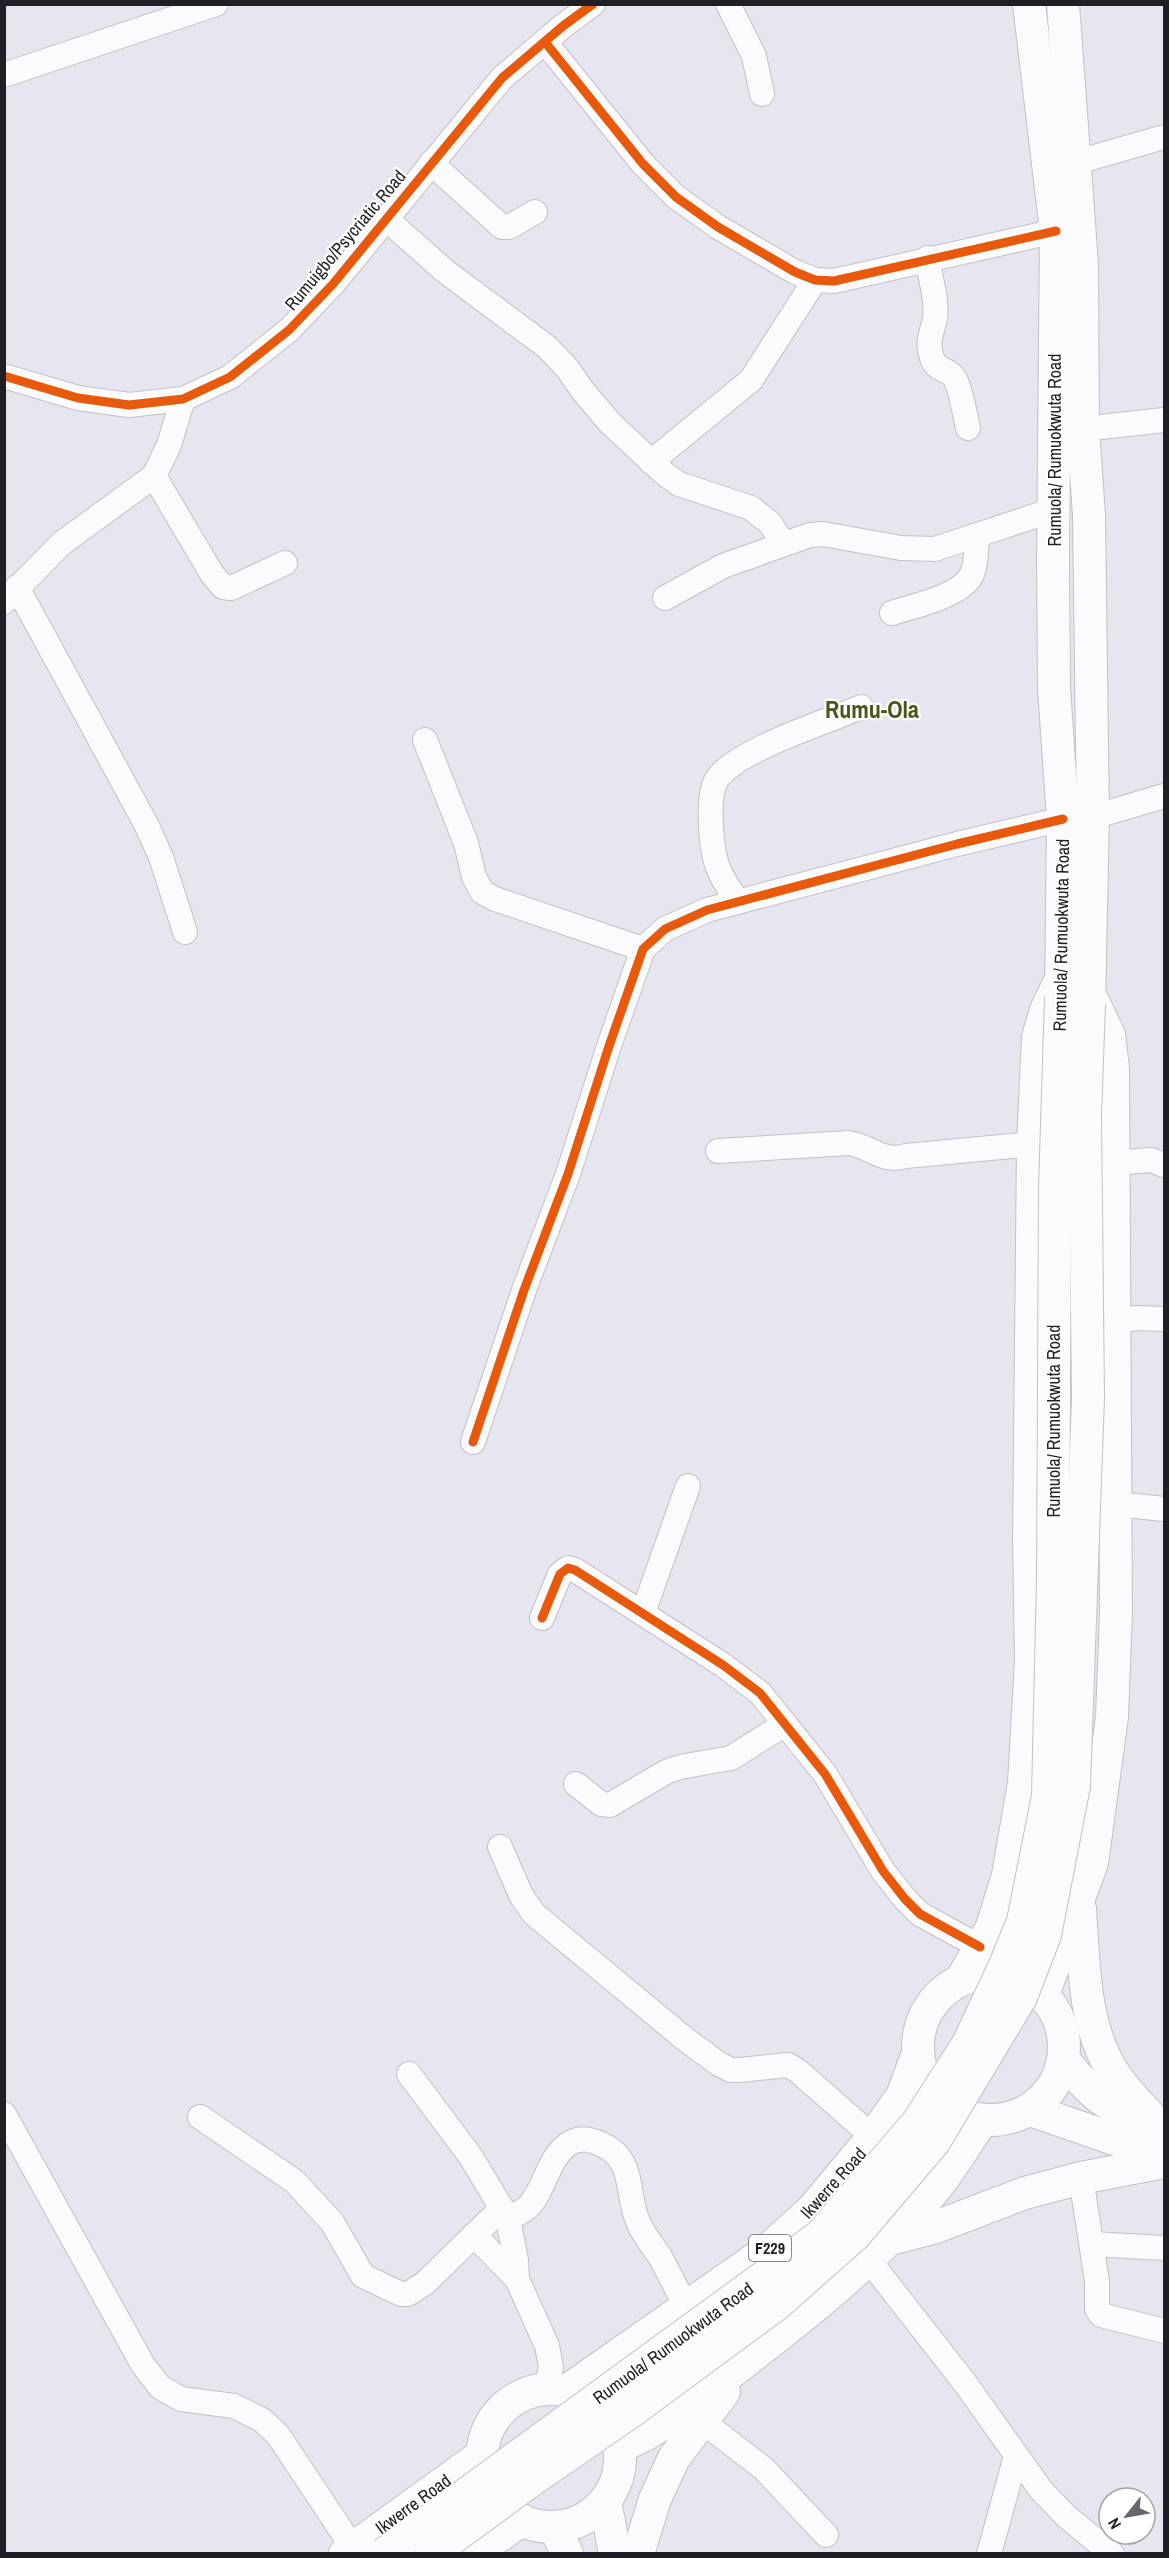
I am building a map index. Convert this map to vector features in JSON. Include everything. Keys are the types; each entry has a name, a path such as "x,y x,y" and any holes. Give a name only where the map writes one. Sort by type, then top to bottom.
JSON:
{"main road":[{"name":"Rumuola/ Rumuokwuta Road","path":"1029,4 1056,231 1054,688 1078,818"},
{"name":"Rumuola/ Rumuokwuta Road","path":"384,2553 820,2236 918,2122 968,2044 1023,1921 1048,1796 1053,1578 1055,1188 1075,993 1078,818 1089,515 1083,429 1083,264 1077,162 1063,4"},
{"name":"Rumuola/ Rumuokwuta Road","path":"431,2553 768,2311 855,2235 934,2142 1021,1997 1045,1935 1074,1786 1088,1398 1085,1116 1075,993"},
{"path":"961,1980 992,1926 1008,1875 1024,1784 1031,1661 1029,1539 1033,1144 1038,1037 1046,1010 1075,993 1109,1035 1113,1068 1116,1613 1112,1717 1092,1863 1043,1995"},
{"path":"1079,1899 1086,1990 1097,2039 1113,2073 1160,2123"},
{"name":"F229","path":"979,1974 998,1974 1023,1980 1043,1995 1051,2004 1063,2032 1064,2060 1058,2080 1050,2092 1030,2110 1005,2120 982,2121 958,2113 942,2101 925,2079 918,2053 919,2033 926,2014 940,1994 961,1980 979,1974"},
{"name":"Ikwerre Road","path":"557,2389 687,2308 768,2250 813,2209 873,2137 902,2096 918,2053"},
{"path":"1064,2060 1087,2090 1121,2112 1160,2123"},
{"path":"1030,2110 1113,2139 1164,2151"},
{"path":"618,2447 643,2436 669,2420 820,2304 879,2249 931,2194 982,2121"},
{"path":"879,2249 1025,2193 1081,2178 1164,2163"},
{"path":"638,2553 655,2499 674,2458 754,2353"},
{"path":"557,2389 599,2409 608,2420 618,2447 618,2476 605,2501 561,2540 541,2526 522,2520 502,2507 493,2496 483,2469 482,2455 489,2427 507,2405 532,2391 557,2389"},
{"name":"Ikwerre Road","path":"349,2551 482,2455"},
{"path":"605,2501 615,2553"},
{"path":"473,2553 522,2520"}],"street":[{"path":"4,75 216,4"},
{"name":"Rumuigbo/Psycriatic Road","path":"4,376 78,398 129,405 183,399 230,376 289,330 333,284 502,78 593,4"},
{"path":"728,4 754,56 762,94"},
{"path":"544,42 643,164 676,197 718,227 795,272 815,280 834,280 1056,231"},
{"path":"1077,162 1164,137"},
{"path":"431,163 502,227 509,227 535,212"},
{"path":"385,218 445,271 547,347 567,368 610,423 651,462 679,484 752,508 770,523 783,543"},
{"path":"928,258 935,304 935,318 929,334 932,359 938,368 952,375 957,384 968,428"},
{"path":"651,462 751,380 815,280"},
{"path":"183,399 169,445 154,476 62,543 11,595 146,824 161,857 185,932"},
{"path":"1083,429 1164,420"},
{"path":"154,476 212,574 223,587 231,588 285,563"},
{"path":"665,598 723,566 810,535 823,534 901,548 935,549 1053,510"},
{"path":"892,613 933,600 953,591 967,581 973,572 977,536"},
{"path":"738,902 719,871 715,857 711,822 714,787 717,779 752,753 861,707"},
{"path":"424,740 466,843 474,877 482,892 644,948"},
{"path":"473,1442 524,1290 568,1174 644,948 665,928 686,918 738,902 946,847 1078,818 1164,796"},
{"path":"718,1151 849,1143 861,1145 887,1159 893,1159 1033,1144"},
{"path":"1114,1163 1151,1160 1164,1164"},
{"path":"1115,1321 1137,1318 1164,1319"},
{"path":"643,1613 688,1486"},
{"path":"1116,1504 1164,1509"},
{"path":"542,1618 560,1574 568,1568 723,1665 760,1693 825,1774 883,1871 905,1899 920,1914 980,1947"},
{"path":"576,1784 601,1804 610,1805 673,1769 731,1758 785,1724"},
{"path":"500,1847 522,1897 534,1914 685,2039 731,2070 788,2065 873,2137"},
{"path":"409,2074 471,2157 505,2213 516,2260 517,2279"},
{"path":"4,2114 143,2365 160,2387 181,2399 234,2406 262,2420 278,2435 349,2551"},
{"path":"201,2117 294,2181 332,2222 363,2276 401,2294 408,2294 425,2283 474,2235 505,2213 525,2209 532,2202 555,2160 568,2144 586,2139 599,2143 616,2155 625,2168 631,2183 639,2224 687,2308"},
{"path":"1081,2178 1097,2281 1097,2309 1101,2314 1164,2331"},
{"path":"474,2235 517,2279 547,2346 557,2389"},
{"path":"1092,2244 1164,2248"},
{"path":"879,2249 965,2382 1041,2490 1065,2516 1112,2553"},
{"path":"702,2421 764,2469 826,2535"},
{"path":"989,2553 1016,2456"}],"cycle path":[{"path":"4,376 78,398 129,405 183,399 230,377 289,330 333,284 502,78 563,26 593,4"},
{"path":"545,42 643,164 676,197 718,227 795,272 815,280 834,281 1056,231"},
{"path":"473,1442 524,1290 568,1174 643,949 665,929 707,910 957,844 1063,819"},
{"path":"542,1618 560,1574 568,1568 575,1570 723,1665 760,1693 825,1774 883,1871 905,1899 920,1914 980,1947"}],"district":[{"name":"Rumu-Ola","path":"872,709"}]}
